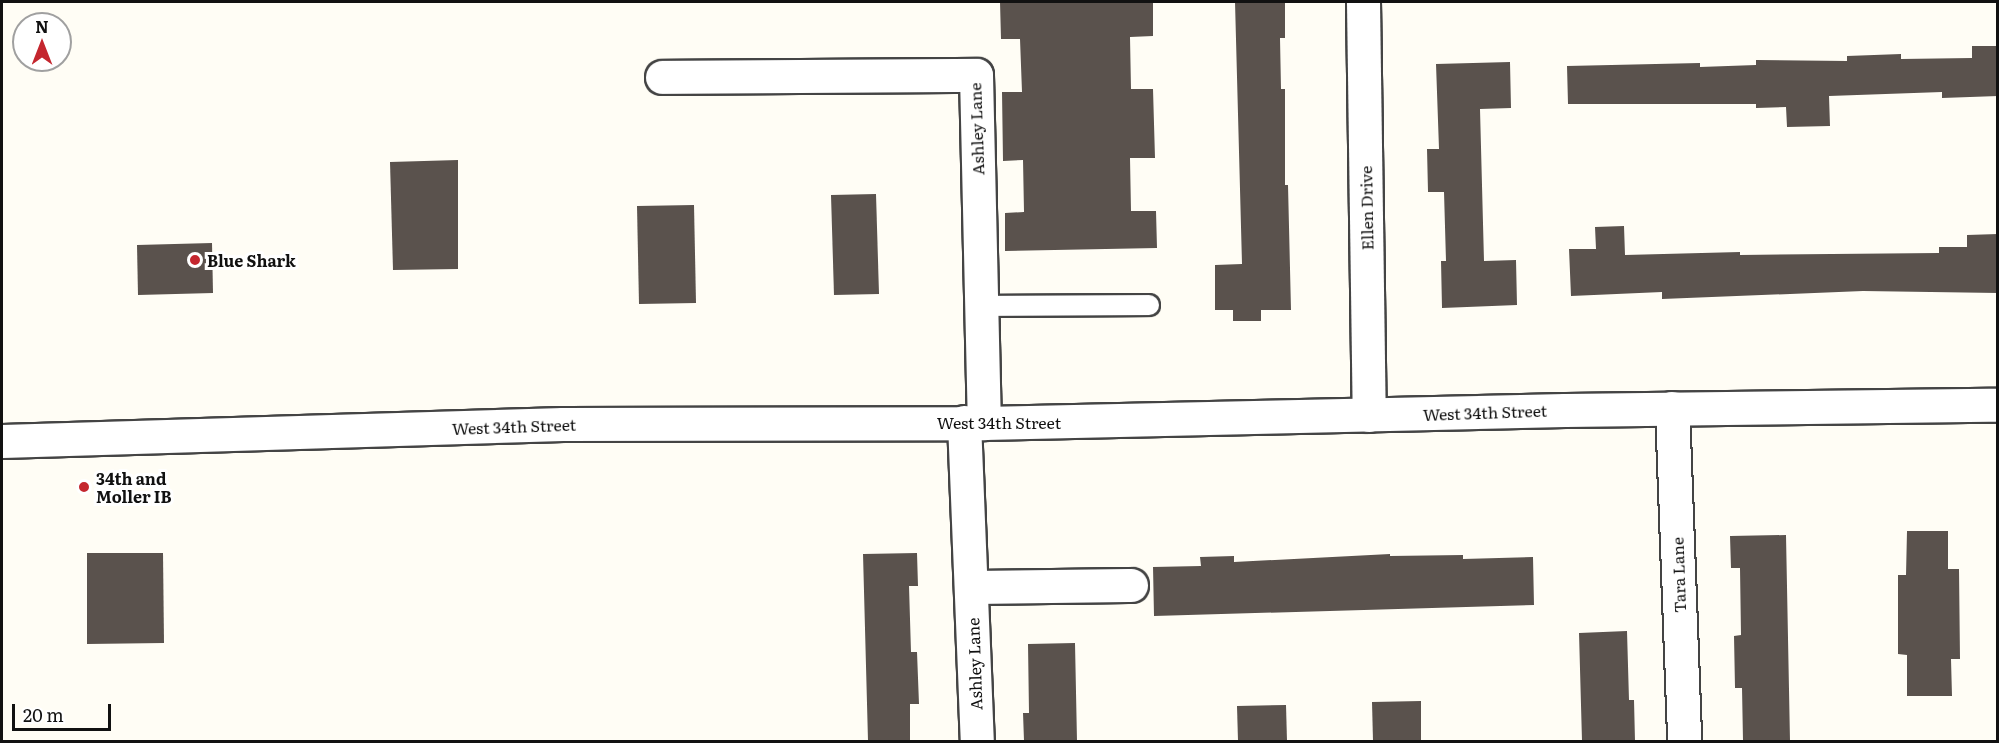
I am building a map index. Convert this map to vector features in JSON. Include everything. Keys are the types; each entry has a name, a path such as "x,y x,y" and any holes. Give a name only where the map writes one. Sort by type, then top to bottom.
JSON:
{"street":[{"name":"Ellen Drive","path":"1363,2 1369,415"},
{"name":"Ashley Lane","path":"662,77 976,75 981,306 974,422 971,588 977,741"},
{"name":"West 34th Street","path":"2,441 563,424 974,422 1672,408 1998,405"},
{"name":"Tara Lane","path":"1672,408 1684,741"},
{"path":"971,588 1131,585"}],"lane":[{"path":"981,306 1149,305"}],"building":[{"path":"1000,2 1153,2 1153,36 1130,37 1131,89 1153,89 1155,158 1130,158 1131,211 1156,211 1157,248 1005,251 1005,213 1024,212 1023,160 1003,161 1002,92 1022,92 1020,39 1001,39"},
{"path":"1235,2 1285,2 1285,38 1280,38 1281,89 1285,89 1285,185 1288,185 1291,310 1261,310 1261,321 1233,321 1233,310 1215,310 1215,265 1242,264"},
{"path":"1972,46 1998,46 1998,96 1942,98 1942,92 1829,96 1830,126 1787,127 1786,107 1756,108 1756,104 1568,104 1567,66 1700,63 1700,67 1756,65 1756,60 1847,61 1847,56 1901,54 1901,59 1972,58"},
{"path":"1510,62 1511,108 1480,109 1484,261 1516,260 1517,305 1442,308 1441,261 1446,261 1444,192 1428,192 1427,149 1439,149 1436,64"},
{"path":"458,160 458,269 393,270 390,162"},
{"path":"876,194 879,294 834,295 831,195"},
{"path":"694,205 696,303 639,304 637,206"},
{"path":"1624,226 1625,255 1740,252 1740,255 1939,253 1939,247 1967,247 1967,235 1998,234 1998,293 1863,291 1662,299 1662,292 1571,296 1569,249 1596,249 1595,227"},
{"path":"212,243 213,293 138,295 137,245"},
{"path":"1907,531 1948,531 1948,569 1959,569 1960,659 1951,659 1952,696 1907,696 1907,655 1898,654 1898,575 1906,575"},
{"path":"1786,535 1790,741 1743,741 1742,688 1735,688 1734,636 1741,635 1740,568 1731,568 1730,536"},
{"path":"87,553 163,553 164,643 87,644"},
{"path":"917,553 918,586 909,586 911,652 917,652 919,704 910,704 910,741 868,741 863,554"},
{"path":"1390,554 1390,556 1463,555 1463,559 1533,557 1534,605 1154,616 1153,567 1201,566 1200,557 1234,556 1234,562"},
{"path":"1627,631 1629,700 1634,700 1635,741 1582,741 1579,633"},
{"path":"1075,643 1077,741 1024,741 1023,713 1029,713 1028,644"},
{"path":"1421,701 1421,741 1373,741 1372,702"},
{"path":"1286,705 1287,741 1238,741 1237,706"}],"place":[{"name":"Blue Shark","path":"195,260"},
{"name":"34th and Moller IB","path":"84,487"}]}
